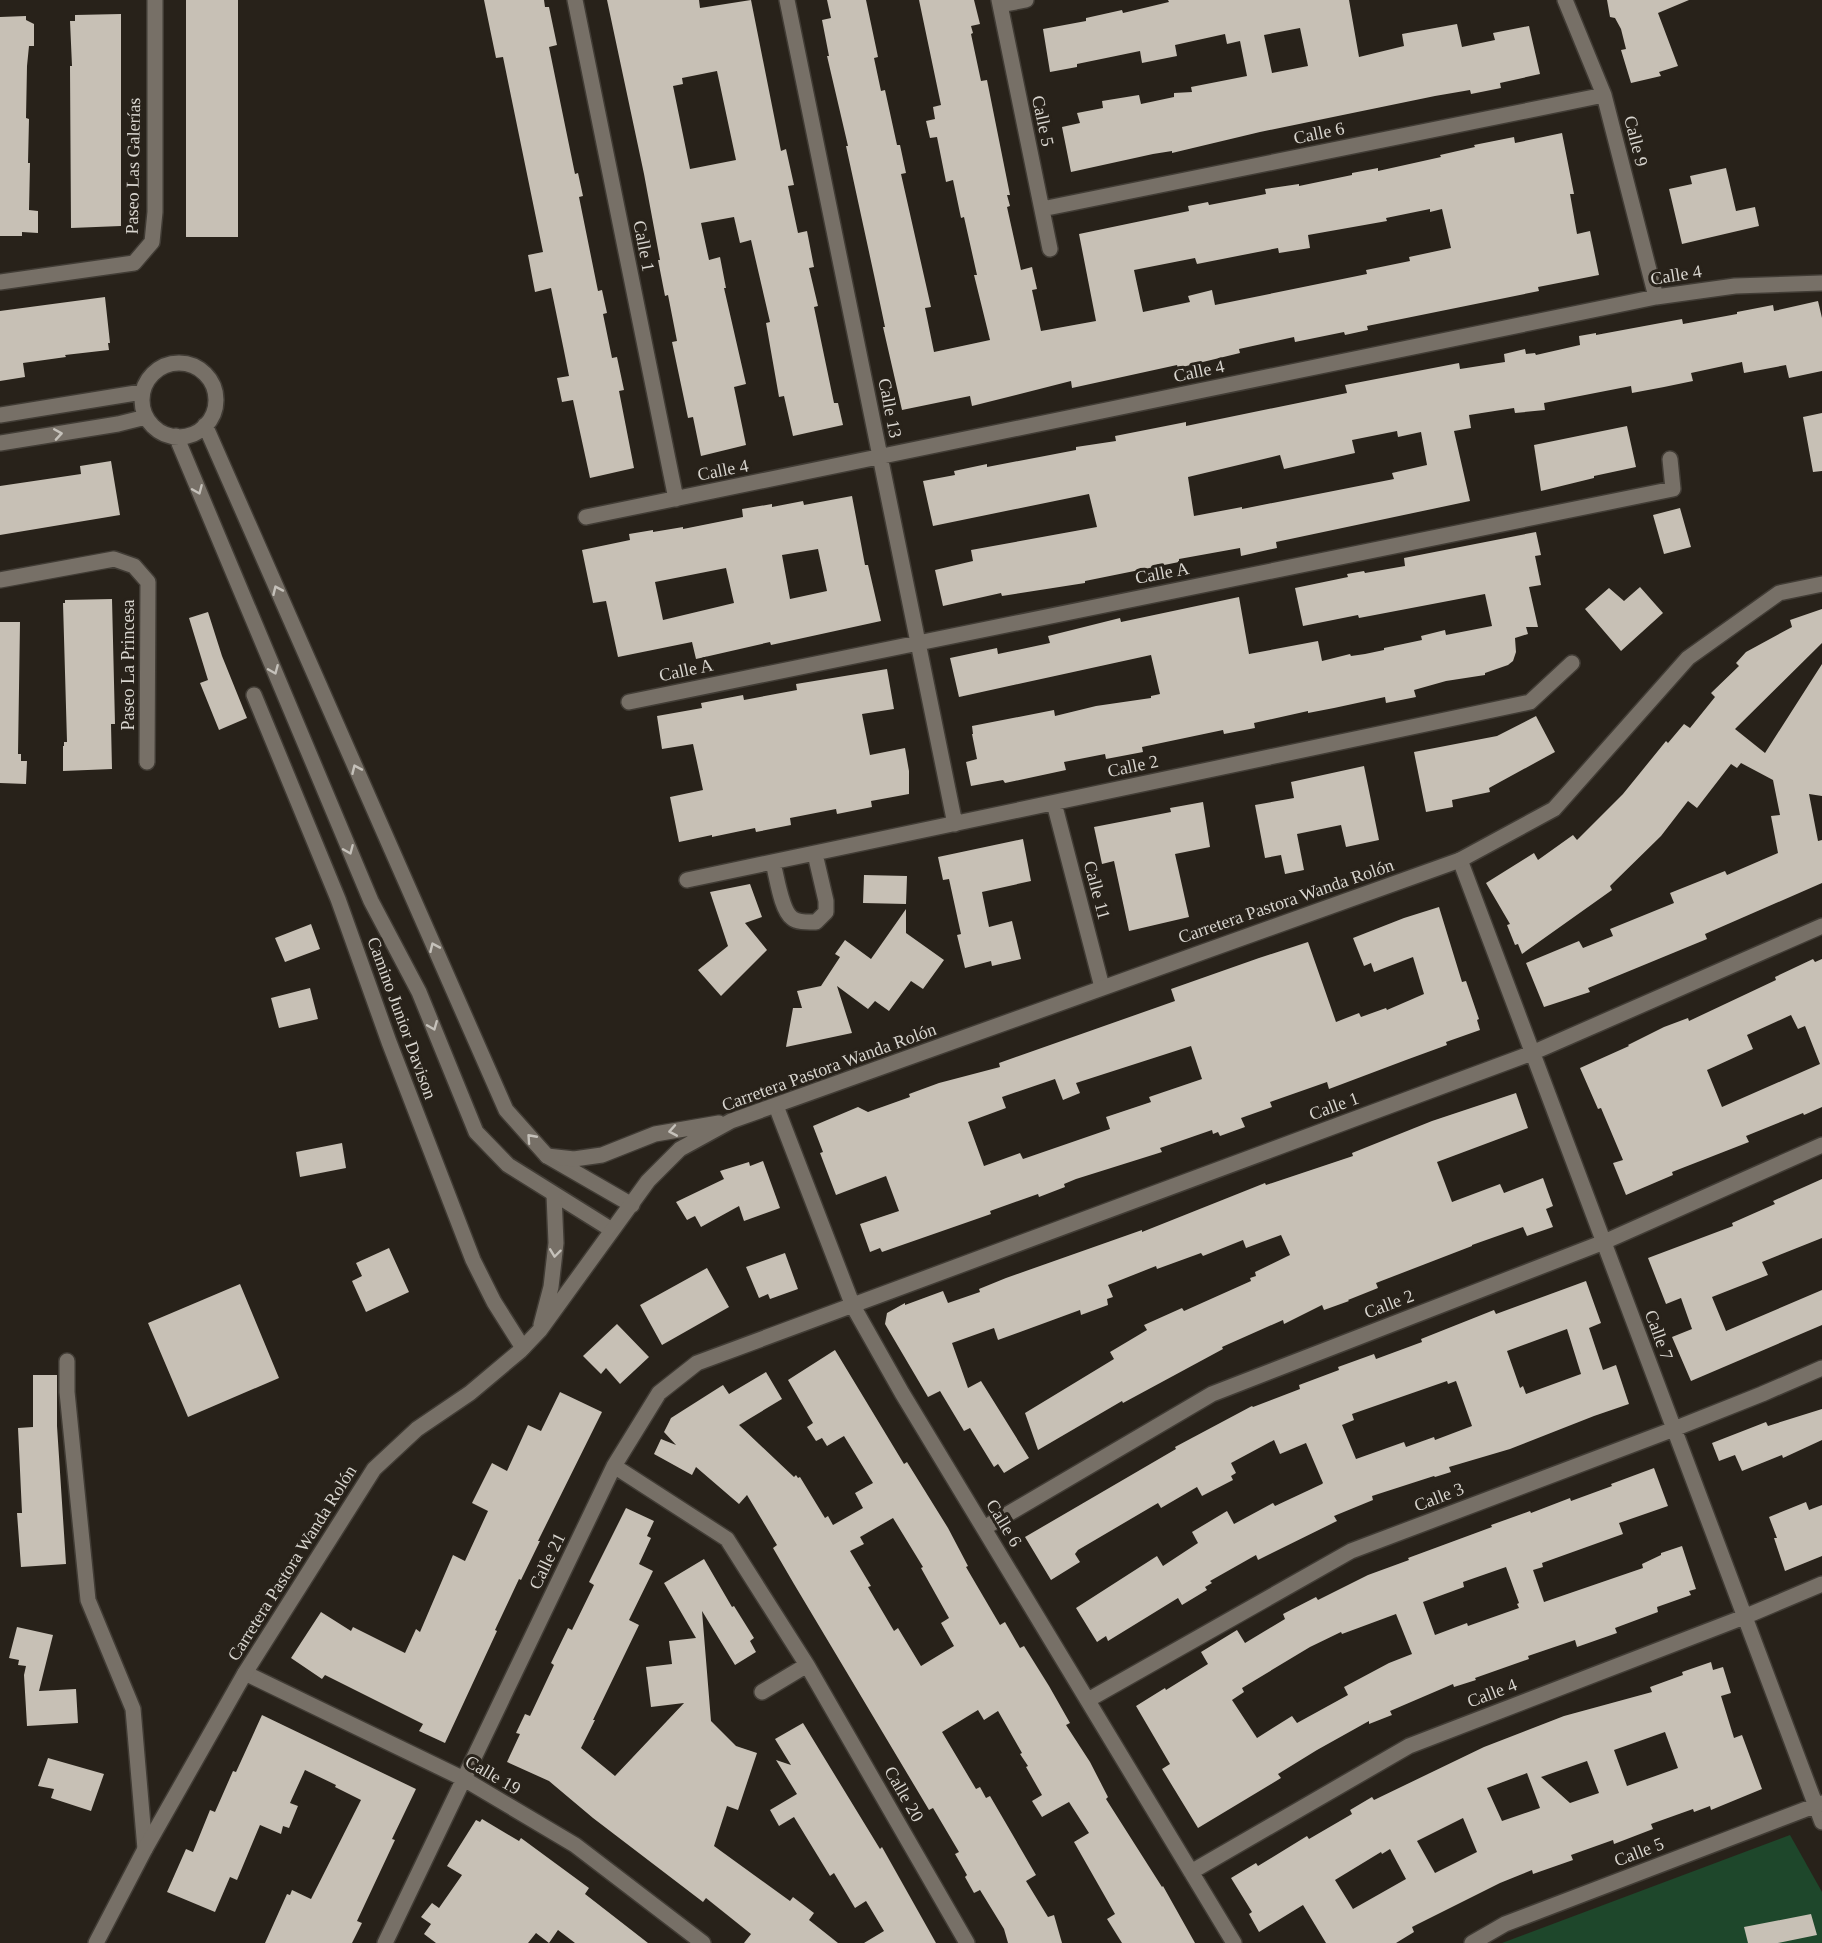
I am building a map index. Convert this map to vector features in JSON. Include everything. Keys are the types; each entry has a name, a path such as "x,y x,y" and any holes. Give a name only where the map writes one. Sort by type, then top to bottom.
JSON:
{"street":[{"name":"Paseo Las Galerías","path":"0,282 134,263 152,242 154,0"},
{"name":"Calle 1","path":"575,0 676,499"},
{"name":"Calle 13","path":"787,0 955,824"},
{"path":"999,3 1026,0"},
{"name":"Calle 9","path":"1565,0 1604,95 1656,297"},
{"name":"Calle 5","path":"999,3 1050,249"},
{"name":"Calle 6","path":"1042,209 1604,95"},
{"name":"Calle 4","path":"586,517 1656,297 1735,286 1822,282"},
{"path":"178,363 190,365 206,375 214,391 216,403 213,415 197,432 187,436 176,436 164,433 153,426 146,417 142,404 142,392 151,376 166,365 178,363"},
{"path":"0,415 142,392"},
{"path":"0,442 118,424 146,417"},
{"path":"205,425 506,1110 547,1156 632,1205"},
{"path":"176,436 371,901 419,992 476,1132 508,1165 612,1230"},
{"name":"Calle A","path":"629,702 1673,489 1670,459"},
{"name":"Paseo La Princesa","path":"0,580 114,560 134,566 148,582 147,762"},
{"name":"Carretera Pastora Wanda Rolón","path":"96,1943 145,1849 245,1673 374,1469 417,1429 470,1393 524,1348 548,1322 648,1181 680,1149 731,1121 1460,860 1554,809 1689,658 1779,593 1822,584"},
{"name":"Calle 2","path":"687,880 1530,702 1572,663"},
{"name":"Camino Junior Davison","path":"254,695 338,899 389,1042 473,1260 494,1302 524,1348"},
{"name":"Calle 11","path":"1054,803 1102,987"},
{"path":"773,863 784,906 793,919 816,922 826,912 826,901 815,854"},
{"name":"Calle 7","path":"1460,860 1744,1617 1818,1805 1822,1822"},
{"name":"Calle 1","path":"853,1306 1532,1053 1822,926"},
{"name":"Calle 6","path":"777,1106 853,1306 1234,1943"},
{"path":"547,1156 574,1159 602,1155 655,1134 731,1121"},
{"name":"Calle 2","path":"984,1528 1212,1394 1604,1242 1822,1145"},
{"path":"540,1330 551,1287 556,1243 554,1195"},
{"name":"Calle 21","path":"385,1943 614,1466 658,1393 697,1363 853,1306"},
{"path":"67,1361 67,1392 88,1600 133,1709 145,1849"},
{"name":"Calle 3","path":"1088,1700 1351,1551 1674,1429 1822,1368"},
{"name":"Calle 20","path":"614,1466 727,1539 807,1665 967,1943"},
{"name":"Calle 4","path":"1191,1872 1408,1746 1744,1617 1822,1584"},
{"path":"762,1692 807,1665"},
{"name":"Calle 19","path":"245,1673 464,1779 575,1845 703,1943"},
{"name":"Calle 5","path":"1473,1943 1504,1924 1818,1805"}],"green space":[{"path":"1790,1835 1822,1892 1822,1943 1502,1943"}],"building":[{"path":"186,0 238,0 238,237 186,237"},
{"path":"484,0 544,0 545,7 549,7 557,45 549,47 575,174 578,173 583,196 579,197 598,291 602,290 607,313 603,314 612,358 617,357 624,390 619,391 634,468 590,478 573,400 562,402 557,378 569,376 551,288 535,292 528,255 543,252 503,57 496,58"},
{"path":"607,0 699,0 700,8 751,0 781,151 786,149 794,185 788,186 798,233 807,231 814,267 809,268 818,306 814,307 834,403 838,403 843,425 793,436 784,396 779,397 766,323 770,322 751,240 740,243 734,217 701,223 709,260 720,257 726,288 724,288 746,384 734,387 746,445 701,456 693,417 688,418 672,342 677,341 668,295 665,296 644,174","holes":["717,71 736,160 690,169 673,86 683,84 682,78"]},
{"path":"827,0 866,0 878,57 874,58 881,91 885,90 897,145 900,145 906,173 901,174 931,307 925,308 934,352 990,340 974,275 977,275 964,217 961,218 953,180 946,182 937,137 930,138 926,121 935,119 933,107 941,105 919,0 974,0 980,24 971,26 973,33 971,34 981,81 987,80 1010,195 1007,195 1010,206 1007,207 1021,270 1032,267 1037,289 1032,290 1041,331 1096,321 1079,234 1189,211 1188,206 1208,202 1209,205 1266,194 1265,189 1299,184 1299,186 1352,175 1352,173 1378,168 1378,171 1441,157 1440,155 1475,147 1474,145 1514,137 1515,143 1562,133 1574,194 1570,194 1577,234 1590,231 1599,275 1538,287 1539,291 1367,326 1368,330 1345,335 1344,332 1295,342 1294,337 1239,349 1240,353 1178,368 1177,365 1072,388 1071,381 972,406 970,396 902,410 846,146 848,146 827,56 829,56 822,20 831,18","holes":["1430,209 1430,212 1442,209 1451,248 1409,257 1410,261 1366,270 1367,274 1215,305 1212,290 1188,296 1190,302 1143,312 1134,270 1195,258 1197,264 1278,248 1279,253 1310,248 1308,235 1387,221 1386,218"]},
{"path":"1168,0 1349,0 1359,57 1404,46 1402,34 1457,24 1462,47 1495,40 1493,33 1529,26 1540,74 1500,83 1501,88 1471,94 1470,90 1435,96 1260,132 1172,153 1172,151 1153,154 1071,172 1062,127 1080,123 1077,113 1103,108 1102,101 1139,95 1141,104 1174,97 1174,93 1192,92 1191,87 1247,76 1240,41 1227,44 1225,34 1175,45 1177,56 1142,63 1140,51 1050,72 1043,29 1086,21 1086,18 1122,10 1123,13 1169,2","holes":["1300,28 1308,66 1272,73 1264,35"]},
{"path":"1607,0 1689,0 1658,13 1678,66 1659,72 1661,76 1631,83 1621,50 1626,49 1621,29 1615,18 1610,17"},
{"path":"121,14 121,226 71,228 70,21 75,21 75,15"},
{"path":"26,16 26,20 34,24 34,46 29,46 27,66 29,210 38,211 38,233 22,232 22,236 0,236 0,17"},
{"path":"1726,168 1736,211 1755,207 1759,226 1682,244 1669,189 1692,184 1690,176"},
{"path":"105,297 109,350 23,363 25,377 0,381 0,311"},
{"path":"1818,301 1822,318 1822,371 1789,378 1786,365 1744,373 1742,362 1691,373 1693,381 1664,387 1632,393 1631,386 1544,403 1545,410 1515,413 1514,408 1469,415 1471,428 1454,431 1470,501 1276,542 1277,548 1241,556 1240,548 1179,559 1179,562 1085,581 1085,583 1002,596 1001,593 943,606 935,570 973,561 971,550 1097,527 1089,494 933,526 923,481 955,475 954,471 987,464 987,467 1076,450 1076,447 1116,441 1115,436 1186,422 1186,426 1347,393 1345,385 1459,363 1460,369 1505,362 1504,354 1525,349 1526,354 1535,353 1536,355 1580,345 1579,336 1682,319 1683,324 1773,305 1774,311","holes":["1397,431 1398,437 1421,432 1427,465 1392,473 1394,479 1242,509 1242,507 1194,516 1188,477 1280,455 1284,469 1355,453 1352,440"]},
{"path":"1822,413 1822,471 1813,472 1803,417"},
{"path":"1627,426 1636,467 1541,491 1534,445"},
{"path":"111,461 120,515 0,535 0,486 81,474 80,466"},
{"path":"852,496 865,565 868,565 881,621 696,659 692,642 618,657 606,601 593,603 582,550 630,540 629,534 683,527 683,529 743,517 742,509 772,504 772,507 803,501 804,505","holes":["818,549 827,591 790,599 782,555","726,568 734,603 663,620 655,582"]},
{"path":"1680,508 1691,547 1664,554 1653,515"},
{"path":"1536,532 1541,555 1535,556 1541,585 1529,587 1538,627 1526,627 1528,634 1515,638 1516,652 1513,661 1508,665 1485,673 1485,675 1446,681 1414,690 1416,697 1386,703 1385,697 1308,713 1308,711 1254,723 1255,728 1224,734 1223,730 1142,747 1143,752 1106,759 1105,754 1064,762 1066,770 1005,783 1003,780 971,786 966,762 977,759 972,726 1054,710 1055,716 1096,706 1151,698 1151,696 1160,694 1151,655 959,697 950,658 997,648 998,654 1050,643 1048,636 1120,618 1121,622 1239,597 1249,654 1318,641 1322,661 1350,654 1351,656 1384,650 1384,648 1422,640 1421,636 1445,630 1446,635 1492,626 1485,594 1359,618 1358,615 1303,626 1295,588 1348,577 1347,574 1405,566 1404,558"},
{"path":"1640,587 1663,613 1621,651 1585,609 1609,588 1624,601"},
{"path":"112,599 115,724 111,724 112,769 63,771 63,746 64,742 67,742 63,603 65,600"},
{"path":"1822,609 1822,643 1735,729 1765,753 1822,664 1822,796 1809,794 1818,841 1822,840 1822,883 1705,934 1707,939 1588,988 1590,992 1544,1007 1526,963 1579,941 1583,948 1613,936 1610,929 1674,903 1670,893 1725,871 1727,875 1778,853 1771,816 1780,815 1773,780 1741,763 1737,768 1731,764 1697,808 1688,801 1661,836 1610,886 1612,890 1522,954 1518,944 1515,945 1507,925 1510,924 1486,883 1534,853 1538,860 1573,835 1577,840 1623,794 1666,741 1668,743 1684,724 1690,728 1715,697 1711,693 1739,666 1736,663 1746,652 1792,627 1790,620"},
{"path":"208,612 222,656 247,718 219,730 200,683 208,680 189,618"},
{"path":"0,622 20,622 18,754 21,754 21,761 27,761 26,784 0,783"},
{"path":"887,669 894,709 862,714 870,755 905,748 909,771 909,794 871,801 872,807 837,814 836,809 790,818 791,825 756,832 755,828 679,842 670,797 703,790 693,744 662,749 657,716 702,708 701,703 743,695 744,700 797,690 796,684"},
{"path":"1536,716 1555,752 1489,788 1490,792 1452,800 1453,807 1426,812 1414,752 1497,736"},
{"path":"1364,766 1379,840 1346,847 1341,825 1297,834 1304,870 1285,874 1281,855 1265,858 1255,805 1294,798 1291,782"},
{"path":"1203,802 1210,847 1175,854 1189,917 1129,931 1114,861 1102,864 1094,827 1171,812 1170,808"},
{"path":"1023,839 1031,881 982,892 989,927 1012,921 1021,959 992,966 991,961 965,968 957,935 961,934 949,879 943,880 938,857"},
{"path":"864,875 907,876 906,904 863,903"},
{"path":"750,884 762,917 745,923 767,950 721,996 698,970 728,946 710,892"},
{"path":"1439,907 1462,982 1466,981 1479,1019 1477,1020 1480,1030 1446,1042 1447,1045 1329,1089 1327,1082 1270,1102 1272,1107 1241,1118 1245,1127 1220,1136 1218,1132 1213,1134 1212,1130 1160,1148 1162,1152 1076,1179 1064,1184 1065,1187 1039,1197 1038,1194 990,1211 991,1214 882,1252 880,1248 870,1252 860,1224 899,1211 886,1176 836,1195 820,1153 823,1152 813,1126 858,1107 868,1112 910,1097 909,1094 939,1083 1000,1067 999,1063 1175,1001 1171,989 1259,958 1308,942 1336,1022 1359,1013 1361,1017 1386,1008 1387,1010 1424,994 1413,957 1374,972 1371,963 1364,966 1353,938","holes":["1191,1046 1202,1079 1149,1097 1151,1102 1106,1117 1110,1129 1023,1159 1020,1153 984,1166 968,1122 1006,1108 1002,1097 1055,1079 1063,1100 1080,1093 1076,1083"]},
{"path":"906,909 906,933 944,960 923,989 911,981 889,1011 875,1001 868,1009 837,986 852,1033 786,1047 793,1008 802,1008 797,991 821,986 840,957 835,954 845,940 871,959"},
{"path":"311,924 320,949 285,962 275,938"},
{"path":"1813,959 1815,962 1822,959 1822,1107 1746,1136 1749,1142 1672,1172 1673,1175 1626,1195 1613,1163 1623,1160 1601,1108 1598,1109 1580,1068 1664,1027 1688,1018 1689,1021 1776,980 1775,977","holes":["1791,1015 1798,1029 1805,1026 1820,1064 1722,1107 1707,1070 1753,1049 1747,1035"]},
{"path":"310,988 318,1019 279,1028 271,998"},
{"path":"1516,1093 1528,1128 1437,1162 1452,1202 1500,1184 1504,1193 1543,1178 1553,1206 1546,1209 1553,1227 1527,1236 1523,1227 1376,1283 1378,1288 1349,1301 1324,1310 1322,1305 1284,1324 1283,1320 1222,1347 1223,1349 1123,1403 1122,1401 1038,1450 1025,1413 1114,1359 1110,1352 1147,1330 1144,1325 1182,1308 1184,1311 1251,1281 1250,1278 1256,1276 1255,1272 1290,1255 1281,1235 1246,1248 1243,1240 1203,1256 1201,1253 1157,1269 1156,1266 1108,1285 1113,1297 1107,1299 1108,1305 1081,1315 1080,1310 998,1340 994,1328 952,1343 968,1388 981,1381 1029,1458 1004,1473 998,1464 994,1467 970,1428 964,1431 940,1391 928,1397 885,1324 887,1313 905,1303 905,1305 943,1291 948,1303 980,1292 979,1289 1006,1278 1142,1230 1142,1232 1265,1183 1266,1185 1353,1156 1352,1153 1432,1121"},
{"path":"342,1143 346,1168 300,1177 296,1152"},
{"path":"763,1161 780,1208 744,1221 739,1206 701,1227 695,1216 687,1220 676,1202 724,1179 720,1171 749,1162 750,1166"},
{"path":"1822,1179 1822,1238 1762,1262 1768,1275 1712,1297 1726,1331 1822,1290 1822,1325 1691,1381 1672,1337 1692,1329 1681,1298 1666,1304 1648,1258 1733,1226 1732,1223 1775,1204 1773,1201"},
{"path":"389,1248 409,1292 366,1312 352,1281 362,1276 356,1263"},
{"path":"785,1253 798,1289 770,1299 768,1294 759,1298 746,1267"},
{"path":"707,1268 729,1307 662,1345 640,1305"},
{"path":"1586,1281 1601,1323 1589,1328 1603,1370 1616,1365 1629,1404 1510,1449 1449,1467 1451,1472 1372,1496 1373,1500 1334,1516 1337,1521 1258,1560 1256,1555 1210,1581 1212,1583 1205,1587 1207,1590 1182,1605 1178,1598 1108,1641 1106,1636 1097,1642 1076,1608 1157,1556 1163,1566 1198,1543 1192,1532 1227,1511 1234,1524 1273,1503 1275,1506 1322,1484 1306,1443 1280,1454 1274,1440 1231,1463 1236,1473 1231,1476 1233,1480 1202,1496 1197,1487 1161,1508 1158,1503 1078,1550 1075,1554 1080,1562 1051,1580 1025,1537 1176,1449 1175,1447 1252,1406 1300,1389 1299,1385 1339,1370 1338,1367 1374,1354 1376,1359 1422,1342 1421,1339 1494,1310 1496,1314","holes":["1567,1329 1581,1374 1526,1394 1523,1386 1520,1388 1507,1351","1447,1381 1448,1384 1456,1381 1472,1426 1435,1440 1434,1437 1406,1447 1404,1442 1356,1459 1342,1425 1354,1420 1352,1414"]},
{"path":"240,1284 279,1378 188,1417 148,1323"},
{"path":"617,1324 649,1357 620,1384 606,1368 601,1374 583,1356"},
{"path":"835,1350 904,1464 907,1462 948,1528 968,1566 966,1567 1000,1625 1005,1622 1020,1648 1024,1646 1049,1686 1070,1723 1066,1725 1090,1762 1108,1797 1106,1799 1163,1886 1195,1943 1122,1943 1107,1919 1115,1914 1074,1842 1089,1833 1069,1802 1042,1817 1032,1801 1042,1795 998,1711 984,1720 978,1710 942,1732 976,1789 980,1787 986,1798 990,1796 1036,1875 1026,1881 1048,1917 1054,1915 1062,1943 1008,1943 1004,1929 980,1890 974,1893 965,1877 967,1875 955,1854 959,1852 933,1808 929,1810 773,1548 777,1545 747,1495 739,1504 696,1467 692,1475 654,1454 661,1439 676,1445 664,1432 671,1418 723,1385 729,1394 766,1372 782,1399 739,1425 794,1477 796,1475 800,1477 825,1518 828,1516 833,1525 863,1508 855,1493 873,1483 844,1436 827,1446 822,1438 816,1441 807,1427 813,1423 788,1380","holes":["893,1518 923,1567 921,1568 949,1618 941,1623 954,1646 921,1666 898,1628 894,1631 850,1551 864,1544 860,1537"]},
{"path":"33,1375 57,1375 57,1426 66,1564 21,1567 17,1513 22,1513 18,1428 33,1427"},
{"path":"560,1392 602,1412 521,1580 519,1579 445,1743 419,1731 423,1724 325,1675 322,1679 291,1658 321,1612 351,1631 353,1627 405,1653 416,1629 420,1632 453,1555 465,1561 488,1511 472,1503 492,1463 507,1471 528,1425 541,1431"},
{"path":"1822,1409 1822,1440 1783,1458 1782,1455 1742,1471 1735,1455 1719,1461 1712,1443 1766,1422 1768,1426"},
{"path":"1654,1468 1668,1506 1619,1523 1623,1534 1542,1563 1543,1567 1533,1570 1544,1602 1643,1568 1642,1564 1661,1553 1682,1546 1696,1589 1689,1591 1691,1595 1657,1607 1658,1612 1615,1628 1617,1633 1577,1647 1575,1640 1528,1656 1529,1659 1475,1678 1476,1680 1454,1687 1453,1684 1390,1711 1392,1715 1369,1724 1369,1721 1317,1750 1278,1774 1281,1778 1198,1828 1162,1769 1170,1764 1136,1706 1208,1664 1201,1652 1237,1630 1245,1643 1285,1619 1283,1614 1316,1597 1318,1600 1368,1575 1492,1527 1491,1525 1570,1498 1571,1501 1612,1486 1611,1484","holes":["1506,1567 1519,1608 1435,1635 1423,1602 1464,1587 1463,1582","1396,1614 1412,1654 1389,1663 1344,1687 1348,1695 1297,1723 1292,1716 1257,1738 1232,1700 1244,1692 1242,1688 1310,1647 1341,1632 1342,1634"]},
{"path":"1806,1502 1809,1510 1822,1505 1822,1556 1785,1571 1769,1517"},
{"path":"626,1508 654,1521 647,1536 651,1538 639,1564 653,1571 629,1620 639,1625 581,1748 615,1776 684,1703 651,1707 646,1667 672,1664 669,1641 696,1638 664,1583 704,1559 732,1607 734,1606 754,1638 750,1641 756,1652 735,1665 702,1611 711,1721 736,1746 757,1753 738,1810 727,1806 714,1846 790,1901 793,1897 814,1913 809,1920 838,1943 744,1943 751,1934 706,1898 703,1902 593,1818 549,1781 507,1762 520,1734 516,1733 525,1714 530,1716 554,1665 551,1663 568,1628 572,1630 594,1585 589,1582"},
{"path":"17,1627 53,1635 39,1691 76,1689 78,1723 27,1726 24,1675 26,1666 18,1665 19,1660 9,1658"},
{"path":"1711,1662 1713,1670 1723,1667 1731,1693 1721,1696 1734,1738 1742,1735 1762,1789 1711,1810 1710,1806 1694,1812 1693,1809 1651,1824 1653,1829 1614,1844 1613,1840 1571,1855 1573,1860 1533,1874 1532,1870 1500,1883 1412,1927 1414,1932 1396,1943 1326,1943 1303,1905 1259,1932 1249,1914 1252,1912 1231,1878 1256,1863 1258,1866 1307,1836 1309,1839 1352,1814 1350,1810 1372,1797 1374,1800 1484,1747 1564,1716 1652,1692 1650,1687 1683,1675 1682,1672","holes":["1665,1732 1678,1768 1627,1786 1614,1750","1587,1761 1599,1793 1570,1803 1541,1777","1527,1773 1540,1808 1502,1821 1487,1788","1463,1818 1477,1852 1435,1873 1417,1841","1390,1849 1406,1879 1353,1909 1335,1880 1381,1852 1382,1854"]},
{"path":"262,1715 416,1789 357,1921 362,1923 352,1943 265,1943 287,1894 290,1895 292,1890 311,1899 361,1800 305,1770 290,1803 298,1806 289,1828 283,1826 281,1834 260,1825 237,1880 230,1877 215,1912 167,1892 186,1849 193,1852 210,1810 215,1812"},
{"path":"803,1723 880,1849 882,1847 936,1943 864,1943 884,1931 866,1901 855,1908 834,1873 830,1876 794,1817 779,1826 770,1810 797,1794 776,1760 791,1765 775,1739"},
{"path":"48,1758 104,1774 91,1811 51,1798 54,1789 38,1786"},
{"path":"482,1819 519,1841 521,1838 589,1888 585,1894 648,1943 575,1943 558,1930 549,1943 536,1933 528,1943 436,1943 424,1934 431,1924 421,1917 432,1903 439,1908 462,1875 447,1866 476,1820 480,1822"},
{"path":"1811,1914 1817,1935 1778,1943 1748,1943 1744,1927"}]}
